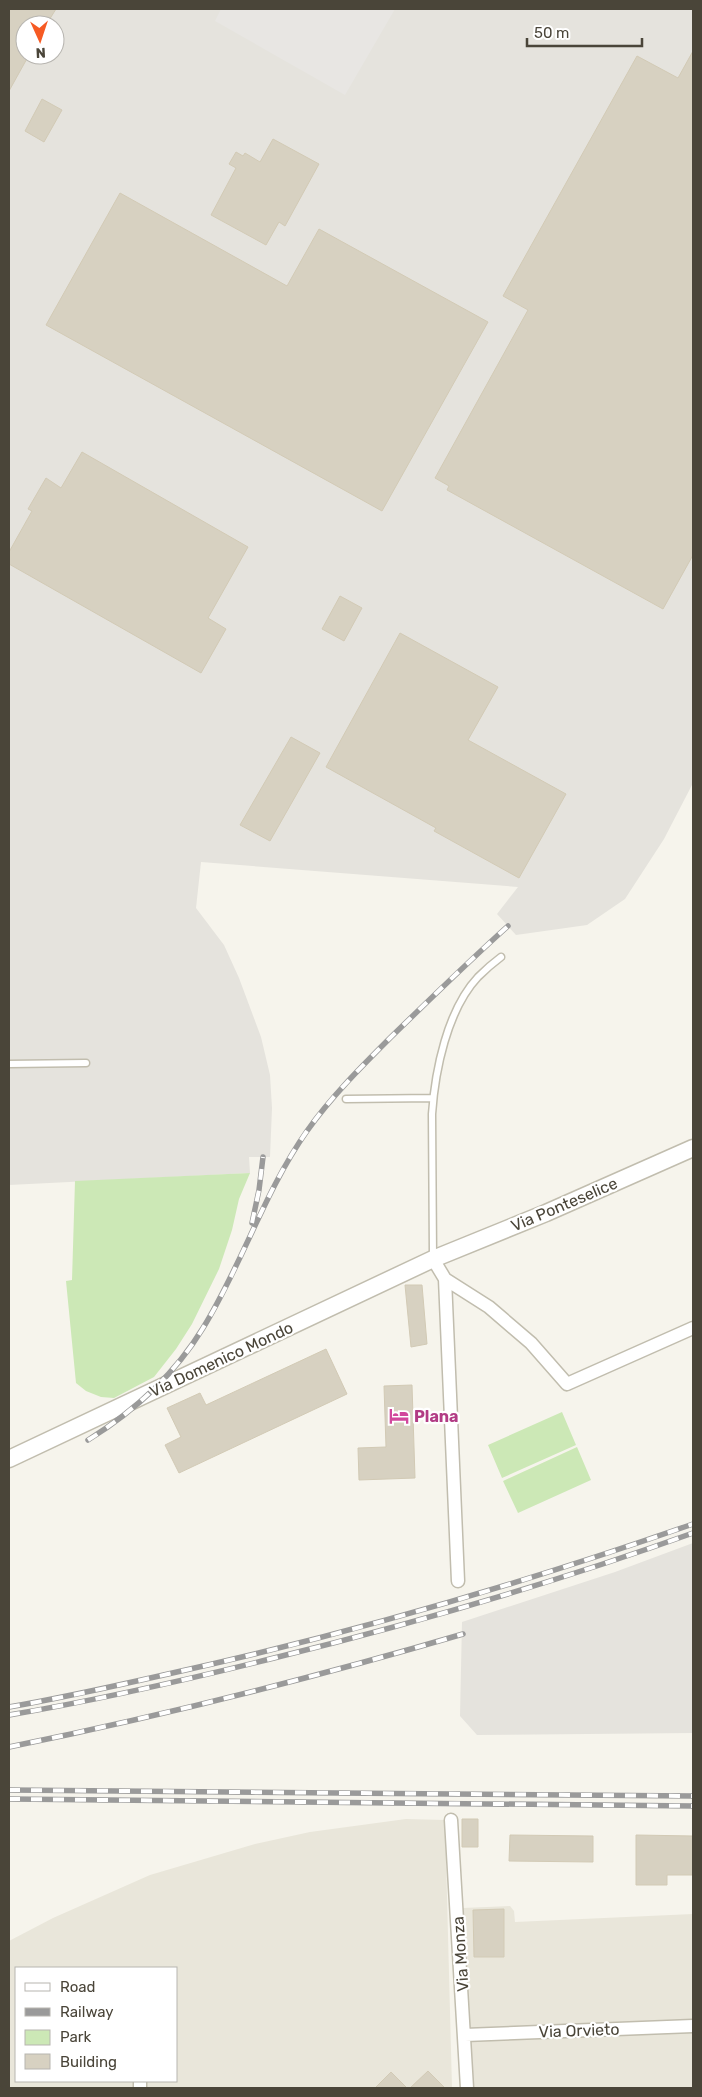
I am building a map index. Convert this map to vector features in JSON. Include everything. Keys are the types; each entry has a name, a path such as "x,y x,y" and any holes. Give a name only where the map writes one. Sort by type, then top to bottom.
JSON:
{"street":[{"name":"Via Ponteselice","path":"433,1258 546,1213 693,1148"},
{"path":"433,1258 445,1279 458,1581"},
{"name":"Via Domenico Mondo","path":"9,1459 433,1258"},
{"path":"445,1279 489,1307 531,1343 567,1384 693,1328"},
{"name":"Via Monza","path":"452,1820 467,2088"},
{"name":"Via Orvieto","path":"465,2035 693,2026"}],"lane":[{"path":"433,1258 433,1098 445,1042 454,1015 478,978 501,957"},
{"path":"9,1064 86,1063"},
{"path":"346,1100 433,1098"}],"shaded area":[{"path":"9,9 693,9 693,783 664,839 625,899 587,925 516,935 497,914 518,887 201,862 196,908 224,945 239,978 261,1037 270,1075 272,1108 270,1157 249,1157 250,1173 9,1185"},
{"path":"221,9 395,9 345,95 215,21"},
{"path":"693,1543 693,1733 477,1735 460,1716 462,1622 615,1572"},
{"path":"406,1819 445,1820 452,2088 9,2088 9,1941 53,1918 150,1875 255,1844 310,1832"},
{"path":"510,1906 514,1911 515,1922 693,1914 693,2088 471,2088 463,1908"}],"green space":[{"path":"250,1173 239,1199 232,1230 219,1269 192,1324 176,1349 154,1377 114,1398 101,1397 86,1391 76,1383 66,1281 72,1280 75,1181"},
{"path":"562,1412 576,1445 502,1478 488,1445"},
{"path":"577,1447 591,1480 518,1513 503,1481"}],"building":[{"path":"9,9 56,9 52,15 15,15 15,65 23,65 9,91"},
{"path":"693,51 693,555 663,609 447,490 449,486 435,478 528,310 503,296 637,56 678,78"},
{"path":"42,99 62,110 44,142 25,131"},
{"path":"273,139 319,164 285,226 279,222 266,245 211,215 236,168 229,164 236,152 243,156 245,153 260,162"},
{"path":"120,193 287,286 319,229 488,322 382,511 46,325"},
{"path":"82,452 248,547 208,618 226,629 201,673 9,564 9,552 32,511 28,509 46,478 61,488"},
{"path":"340,596 362,608 344,641 322,629"},
{"path":"400,633 498,687 468,740 566,794 519,878 434,831 436,828 326,767"},
{"path":"291,737 320,753 270,841 240,825"},
{"path":"405,1285 422,1285 427,1344 411,1347"},
{"path":"326,1349 347,1394 179,1473 165,1445 181,1437 167,1408 200,1393 206,1405"},
{"name":"Plana","path":"412,1385 415,1478 359,1480 358,1448 386,1447 384,1386"},
{"path":"462,1819 478,1819 478,1847 462,1847"},
{"path":"510,1835 593,1836 593,1862 509,1861"},
{"path":"636,1835 693,1836 693,1875 667,1875 667,1885 636,1885"},
{"path":"504,1909 504,1957 474,1957 473,1910"},
{"path":"428,2071 445,2088 410,2088"},
{"path":"391,2072 407,2088 375,2088"}],"railway":[{"path":"88,1440 121,1417 152,1391 192,1345 217,1304 265,1204 292,1154 326,1106 390,1038 508,926"},
{"path":"252,1223 263,1157"},
{"path":"9,1707 88,1692 301,1643 498,1588 693,1524"},
{"path":"9,1715 175,1682 380,1631 538,1585 693,1533"},
{"path":"9,1747 237,1695 463,1634"},
{"path":"9,1790 693,1796"},
{"path":"9,1799 693,1806"}],"place":[{"name":"Plana","path":"399,1416"}]}
